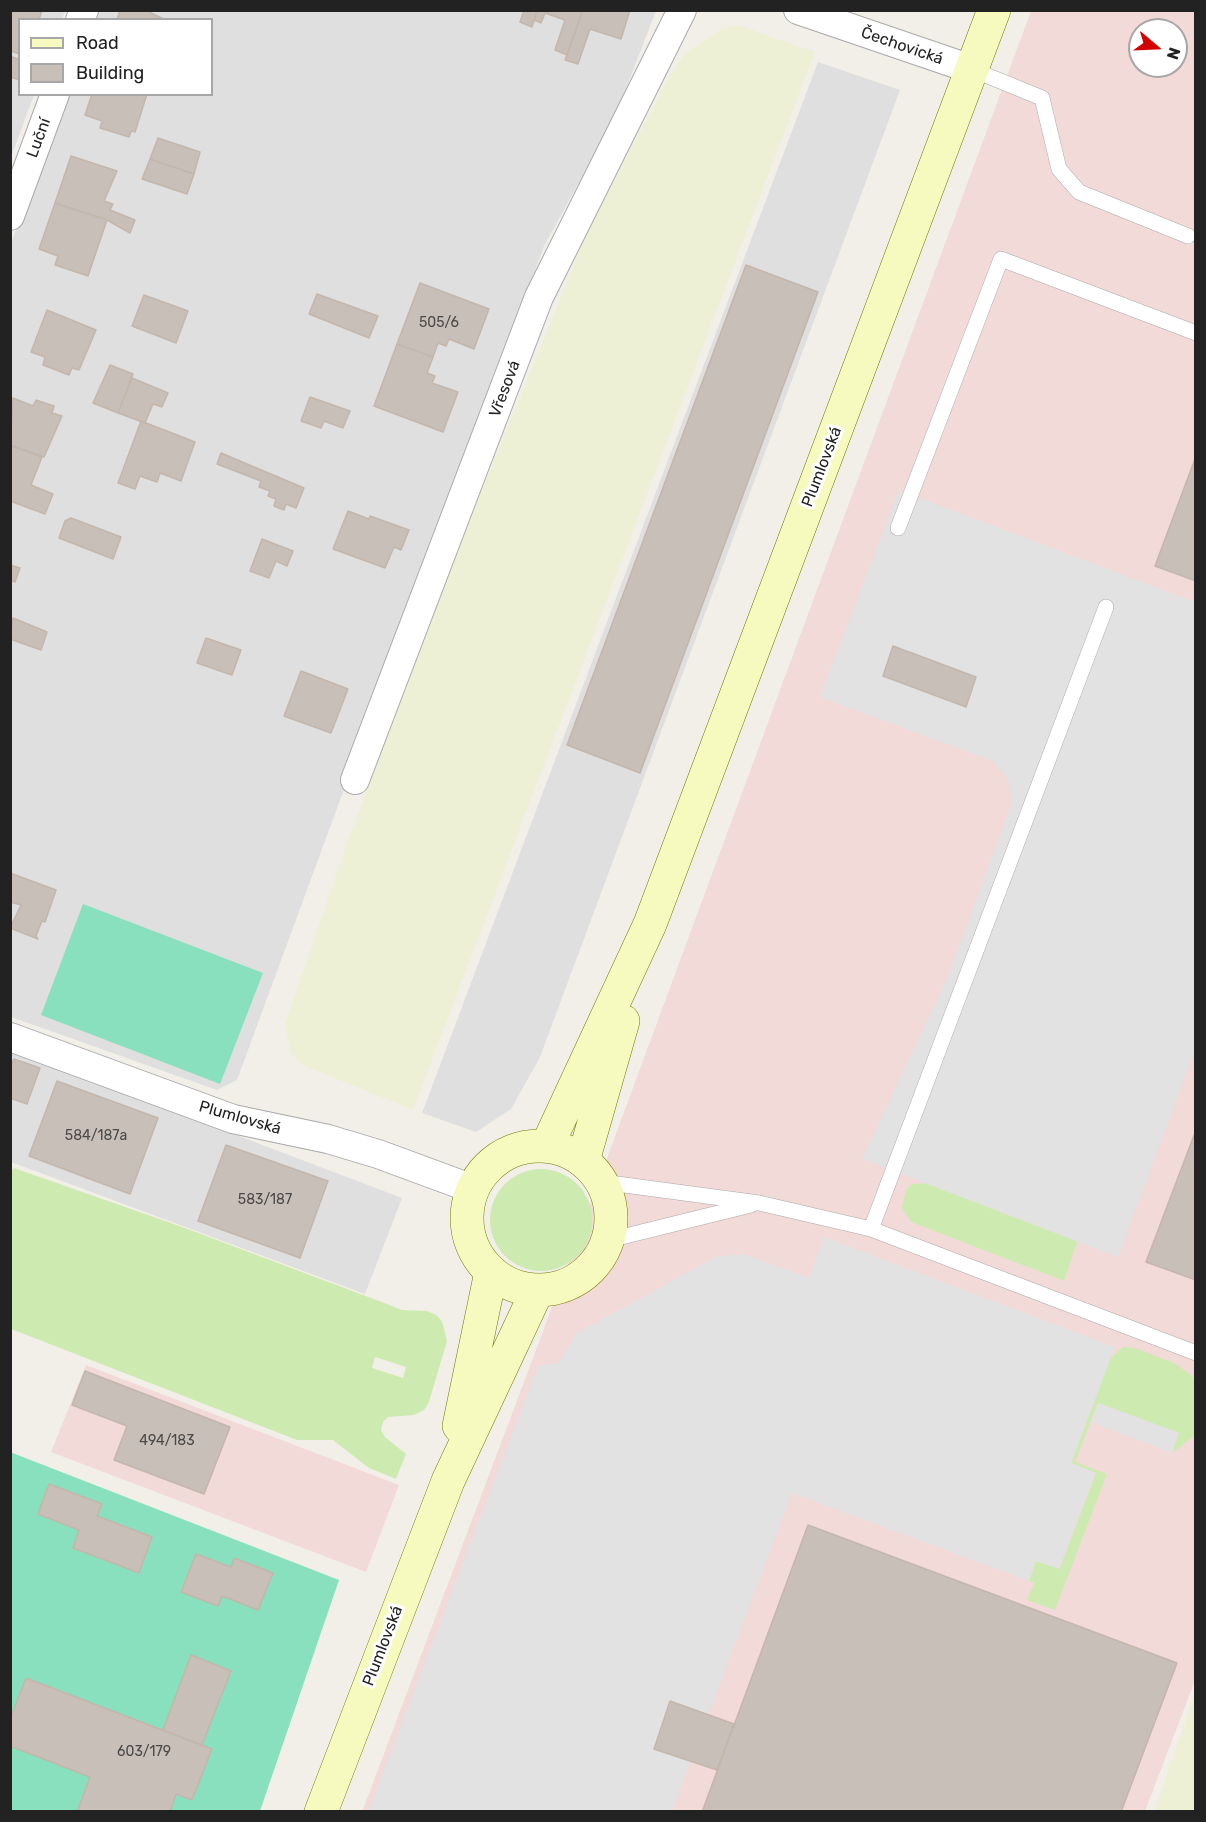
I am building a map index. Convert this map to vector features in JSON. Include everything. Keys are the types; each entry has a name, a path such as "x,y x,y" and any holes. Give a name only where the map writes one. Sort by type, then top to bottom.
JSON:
{"main road":[{"name":"Plumlovská","path":"547,1146 650,924 994,10"},
{"name":"Plumlovská","path":"593,1171 650,924"},
{"path":"547,1146 566,1151 593,1171 610,1201 612,1220 609,1240 598,1261 581,1278 560,1288 537,1291 504,1282 491,1272 477,1255 469,1234 467,1211 473,1189 485,1170 503,1156 524,1148 547,1146"},
{"name":"Plumlovská","path":"448,1481 491,1272"},
{"name":"Plumlovská","path":"321,1812 448,1481 537,1291"}],"street":[{"name":"Vřesová","path":"355,780 539,297 682,10"},
{"name":"Čechovická","path":"798,10 971,69"},
{"name":"Luční","path":"10,216 54,96"},
{"name":"Plumlovská","path":"10,1037 246,1123 348,1145 473,1189"}],"lane":[{"path":"971,69 1042,98 1059,169 1079,192 1188,236"},
{"path":"898,528 1001,259 1196,333"},
{"path":"871,1228 1106,607"},
{"path":"593,1171 759,1203 871,1228 1196,1353"},
{"path":"609,1240 759,1203"}],"shaded area":[{"path":"11,11 65,11 62,18 18,18 18,96 34,96 11,157"},
{"path":"97,11 656,11 615,117 544,246 237,1080 217,1090 11,1017 10,246 66,96 213,96 213,18 94,18"},
{"path":"1031,11 1195,11 1196,1678 1145,1811 362,1812 539,1342"},
{"path":"818,62 900,90 540,1057 511,1109 476,1132 422,1113"},
{"path":"899,490 1195,602 1195,1050 1118,1257 862,1159 947,979 1012,803 1008,779 993,761 820,697"},
{"path":"10,1049 402,1198 365,1294 11,1162"},
{"path":"824,1237 1115,1347 1071,1463 1096,1473 1059,1569 1036,1561 1029,1581 792,1493 672,1811 368,1812 538,1366 559,1363 577,1333 716,1257 744,1254 809,1278"},
{"path":"86,1365 399,1485 366,1572 51,1452"},
{"path":"1098,1403 1179,1433 1172,1453 1091,1422"}],"green space":[{"path":"738,25 815,52 413,1110 302,1065 290,1052 285,1024 349,837 470,519 586,235 670,75 684,54 721,29"},
{"path":"83,904 263,973 220,1084 41,1015"},
{"path":"14,1168 185,1228 402,1310 427,1311 436,1315 442,1321 447,1341 429,1402 424,1410 414,1415 388,1417 383,1422 381,1430 385,1437 406,1454 396,1479 369,1468 333,1440 297,1440 11,1329 10,1172","holes":["375,1357 406,1367 403,1378 372,1368"]},
{"path":"541,1169 560,1173 577,1184 588,1201 592,1220 588,1239 577,1256 560,1267 541,1271 522,1267 505,1256 494,1239 490,1220 494,1201 505,1184 522,1173"},
{"path":"927,1183 1078,1240 1064,1281 911,1222 902,1208 906,1190 912,1184"},
{"path":"1123,1347 1135,1348 1174,1363 1191,1375 1195,1380 1195,1435 1172,1453 1179,1433 1098,1403 1075,1462 1107,1474 1055,1610 1027,1600 1034,1583 1029,1581 1036,1561 1060,1568 1096,1473 1071,1463 1110,1359"},
{"path":"10,1452 339,1580 260,1811 11,1811"},
{"path":"1195,1693 1195,1811 1154,1811"}],"building":[{"path":"10,10 42,10 40,18 18,18 18,53 10,51"},
{"path":"120,10 152,10 151,13 162,18 118,18"},
{"path":"524,10 537,10 532,27 520,22"},
{"path":"537,10 583,10 567,55 555,50 565,20 545,13 541,23 534,20"},
{"path":"583,10 630,10 621,39 590,29 578,64 565,60"},
{"path":"10,56 18,59 18,79 10,77"},
{"path":"91,96 146,96 135,132 131,131 129,137 100,128 102,121 85,115"},
{"path":"158,138 200,152 194,174 150,159"},
{"path":"71,156 117,171 104,201 113,204 110,210 135,220 130,233 107,220 55,203"},
{"path":"150,159 194,174 187,194 142,179"},
{"path":"55,203 107,220 88,276 55,265 58,256 39,249"},
{"path":"746,265 818,292 640,773 567,745"},
{"path":"420,283 489,309 474,349 449,339 446,346 438,343 433,357 397,344"},
{"path":"317,294 378,316 369,338 309,314"},
{"path":"144,295 188,311 176,343 132,326"},
{"path":"47,310 96,330 79,370 72,368 69,375 43,365 45,357 31,352"},
{"path":"397,344 433,357 427,373 435,376 432,383 458,392 443,432 374,406"},
{"path":"110,365 133,374 118,413 93,403"},
{"path":"132,378 168,393 162,407 153,404 145,423 118,413"},
{"path":"310,397 350,411 343,428 324,421 321,428 301,421"},
{"path":"13,398 33,406 36,400 54,406 52,413 62,416 44,457 10,445"},
{"path":"141,421 195,442 181,481 160,473 157,482 140,476 135,489 118,483"},
{"path":"10,445 42,457 31,485 53,494 45,514 10,501"},
{"path":"221,453 304,488 296,508 286,504 284,510 274,506 276,499 268,496 270,491 259,487 261,481 217,464"},
{"path":"1196,456 1196,581 1155,566"},
{"path":"348,511 409,530 401,550 394,547 385,568 333,549"},
{"path":"71,518 121,537 113,559 59,538 65,521"},
{"path":"262,539 293,551 287,566 276,561 269,578 250,571"},
{"path":"10,565 20,568 15,582 10,580"},
{"path":"13,618 47,632 41,650 10,639"},
{"path":"206,638 241,650 232,675 197,663"},
{"path":"893,646 976,677 966,707 883,676"},
{"path":"301,671 348,689 331,733 284,716"},
{"path":"10,873 56,890 45,922 42,921 36,936 38,939 10,928 21,905 10,902"},
{"path":"14,1059 40,1068 27,1104 10,1098 10,1068"},
{"path":"57,1081 158,1118 130,1194 29,1156"},
{"path":"1196,1130 1196,1280 1146,1262"},
{"path":"226,1145 328,1181 300,1258 198,1221"},
{"path":"85,1371 230,1427 204,1494 114,1460 127,1426 72,1405"},
{"path":"49,1484 102,1504 97,1516 152,1537 139,1573 73,1548 79,1530 38,1514"},
{"path":"808,1525 1177,1663 1121,1812 702,1812"},
{"path":"196,1554 231,1567 234,1558 273,1573 258,1610 222,1596 218,1606 181,1592"},
{"path":"191,1655 231,1671 202,1745 163,1730"},
{"path":"26,1678 212,1749 192,1800 176,1794 170,1812 77,1812 90,1777 10,1746 10,1719"},
{"path":"670,1701 734,1724 717,1770 654,1749"}]}
